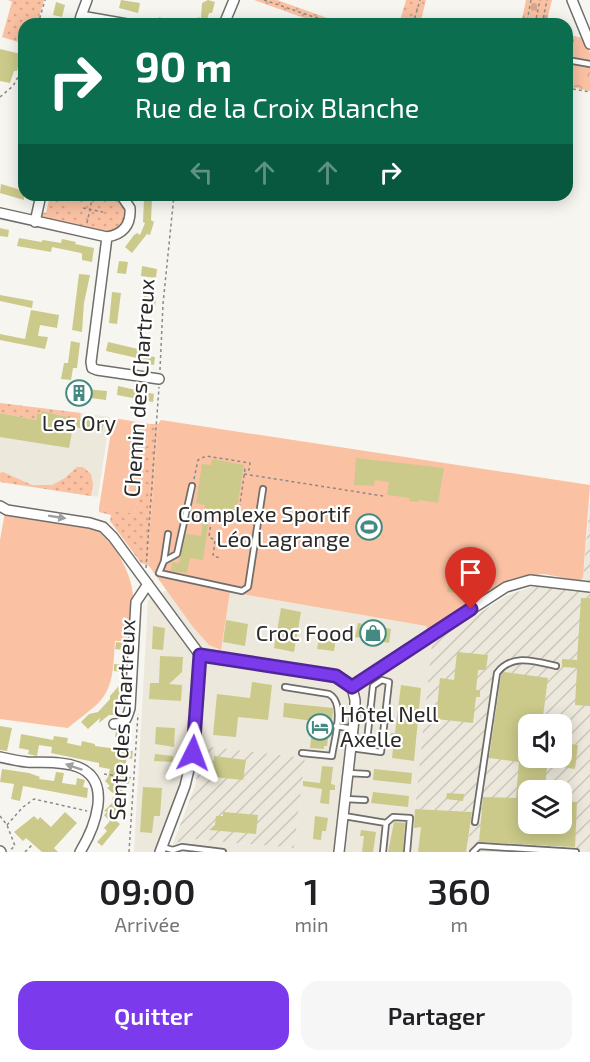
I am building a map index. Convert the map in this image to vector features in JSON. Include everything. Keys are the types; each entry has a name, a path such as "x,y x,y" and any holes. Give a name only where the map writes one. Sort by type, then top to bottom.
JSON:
{"street":[{"path":"81,18 87,0"},
{"path":"226,18 234,0"},
{"path":"572,0 590,44"},
{"path":"35,222 40,201"},
{"path":"0,213 107,237 123,231 129,225 130,208 125,201"},
{"path":"107,237 92,368 159,379"},
{"path":"0,506 7,510 90,522 103,527 113,537 200,655 193,753 186,786 161,849"},
{"path":"352,687 506,587 530,580 590,587"},
{"path":"114,724 121,724 127,719 130,708 136,602 148,584"},
{"path":"200,655 336,676 352,687 355,700 353,729 339,852"},
{"path":"0,757 24,762 63,764 80,768 91,776 97,785 98,803 92,831 80,852"}],"lane":[{"path":"573,60 590,64"},
{"path":"164,561 177,554 192,486"},
{"path":"168,534 164,561 159,573 242,591 248,587 263,489"},
{"path":"475,822 497,673 507,664 522,659 556,666"},
{"path":"351,748 366,750 381,752 389,681 382,680 373,686 366,750"},
{"path":"285,687 329,694 338,703 339,711 332,756 302,753"},
{"path":"336,726 353,729"},
{"path":"348,773 367,774"},
{"path":"345,799 365,800"},
{"path":"343,816 386,823"},
{"path":"383,852 386,823 393,817 410,818 407,852"},
{"path":"473,852 479,846 576,852"},
{"path":"161,849 174,850 183,847 223,852"}],"path":[{"path":"40,18 45,0"},
{"path":"264,0 318,18"},
{"path":"415,18 420,0"},
{"path":"528,18 531,0"},
{"path":"536,18 540,0"},
{"path":"542,18 547,0"},
{"path":"0,97 13,86 18,77"},
{"path":"573,89 590,92"},
{"path":"86,230 92,201"},
{"name":"Chemin des Chartreux","path":"148,584 146,564 158,418 163,304 173,201"},
{"path":"83,208 103,212"},
{"path":"192,486 196,464 198,460 206,456 250,463 249,470 244,469 237,522 257,525"},
{"path":"244,474 383,496"},
{"path":"187,510 238,518"},
{"path":"212,514 209,537 215,540 213,556 220,558"},
{"name":"Sente des Chartreux","path":"129,852 138,712"},
{"path":"104,774 134,778"},
{"path":"7,825 23,807 34,799 96,813"},
{"path":"0,816 7,825 15,846 8,852"},
{"path":"25,852 33,844"}],"shaded area":[{"path":"0,403 110,417 98,497 0,482"},
{"path":"590,502 590,850 468,844 472,812 415,809 432,643 506,596 531,587 551,587 576,592 583,577"},
{"path":"167,590 221,649 230,592 426,626 432,643 415,809 473,812 469,844 590,850 590,852 171,852 174,841 190,844 191,839 294,848 305,758 190,745 186,773 156,852 134,852 148,600"},
{"path":"202,746 305,758 294,848 191,839 190,844 174,841 195,786"}],"green space":[{"path":"8,0 44,0 39,18 18,18 18,42 2,37 12,2"},
{"path":"254,0 277,0 327,18 304,18"},
{"path":"406,0 426,0 422,18 401,18"},
{"path":"526,0 552,0 548,18 522,18"},
{"path":"573,36 578,37 573,59"},
{"path":"578,37 584,38 590,53 590,61 573,58"},
{"path":"573,64 590,67 590,91 573,87"},
{"path":"49,201 125,201 128,220 113,234 42,218 41,212 46,213"},
{"path":"68,201 81,203 79,214 66,211"},
{"path":"0,403 81,413 79,421 77,419 76,422 60,417 60,415 42,412 37,413 36,420 0,413"},
{"path":"113,418 150,424 135,514 99,508"},
{"name":"Complexe Sportif Léo Lagrange","path":"161,420 590,485 583,577 581,581 544,574 519,577 428,631 426,626 230,592 221,650 209,645 193,627 149,566 148,552 158,424"},
{"path":"150,424 158,424 148,552 149,566 141,563 110,521 111,515 99,512 99,508 135,513"},
{"path":"77,467 83,467 91,474 93,484 91,496 0,482 0,473 3,472 32,485 52,485 65,478"},
{"path":"5,512 94,528 108,540 120,557 132,586 134,612 131,641 115,641 112,677 106,693 94,707 68,728 0,719 0,540"}],"building":[{"path":"121,0 140,3 138,13 119,8"},
{"path":"208,0 215,2 212,13 209,13 208,18 201,18 202,3"},
{"path":"56,2 65,5 62,17 53,15"},
{"path":"0,49 18,53 17,71 14,71 10,83 0,81"},
{"path":"1,184 18,189 18,198 0,193"},
{"path":"144,201 152,201 151,220 154,222 150,235 147,234 132,253 125,247 134,235 137,233 140,235 145,223 143,222"},
{"path":"0,228 9,230 8,237 0,236"},
{"path":"19,238 41,242 43,240 61,243 62,239 76,242 75,244 94,248 92,262 82,260 81,253 52,247 51,252 17,246"},
{"path":"119,261 128,262 126,274 117,273"},
{"path":"142,266 157,269 156,278 141,276"},
{"path":"79,274 90,275 84,303 82,332 72,330"},
{"path":"112,292 121,293 117,324 109,323"},
{"path":"0,295 33,301 32,308 0,301"},
{"path":"144,296 156,298 155,307 142,305"},
{"path":"31,310 59,315 57,328 40,325 38,336 48,337 45,349 0,340 0,334 25,339"},
{"path":"71,341 80,343 77,368 73,368 71,380 61,379 64,363 68,363"},
{"path":"108,342 138,349 142,355 155,357 154,365 136,361 137,358 106,351"},
{"path":"118,386 154,394 153,402 117,395"},
{"path":"73,388 107,391 106,400 84,397 84,401 72,397"},
{"path":"42,411 79,420 82,416 104,420 102,432 73,427 69,448 0,437 0,413 36,420 37,413 41,414"},
{"path":"356,458 444,468 438,503 409,501 410,498 387,495 389,482 375,480 374,486 354,485"},
{"path":"212,459 244,465 236,515 210,511 203,560 190,558 187,573 171,571 172,562 179,563 186,534 201,536 205,505 196,503 202,464 211,465"},
{"path":"452,556 462,558 456,593 447,592"},
{"path":"581,598 590,598 590,706 575,705 577,668 562,667 562,659 577,660"},
{"path":"281,608 301,612 294,652 274,648"},
{"path":"226,620 248,624 245,646 223,642"},
{"name":"Croc Food","path":"358,623 391,629 389,643 355,637"},
{"path":"153,626 165,628 163,650 152,649"},
{"path":"319,637 336,640 334,651 317,649"},
{"path":"116,642 127,643 125,681 122,672 114,671 114,664 123,665 124,650 115,649"},
{"path":"457,652 488,655 486,670 478,670 476,690 480,690 480,697 476,697 473,723 436,719 440,678 454,680"},
{"path":"160,656 183,657 182,672 169,684 182,685 181,701 149,699 150,683 159,683"},
{"path":"504,672 548,678 543,714 518,714 518,762 489,758 501,675"},
{"path":"123,681 124,699 119,704 120,708 116,715 109,715 99,723 100,718 88,729 81,722 89,714 98,712"},
{"path":"252,682 272,685 268,720 238,717 236,737 213,735 217,694 250,698"},
{"path":"401,685 421,688 414,761 392,758 394,739 390,739 391,733 395,733"},
{"path":"284,703 333,708 327,746 324,746 324,749 310,748 313,721 283,717"},
{"path":"0,726 12,728 7,751 0,750"},
{"path":"156,727 175,728 174,747 155,744"},
{"path":"116,731 131,732 130,740 115,737"},
{"path":"21,734 53,740 54,736 68,738 67,743 81,746 82,741 95,744 95,746 133,751 132,759 127,758 123,766 121,777 130,778 129,783 119,794 125,799 116,808 122,813 115,820 120,824 102,846 97,842 107,831 104,828 110,821 104,815 107,812 104,811 114,801 112,799 115,795 107,788 110,786 105,781 110,769 99,767 99,763 51,753 52,747 39,745 37,756 28,754 29,750 19,748"},
{"path":"572,744 578,745 575,769 568,768 572,768"},
{"path":"155,754 173,756 173,762 154,761"},
{"path":"214,756 246,760 243,780 213,777"},
{"path":"322,766 333,767 331,784 335,785 335,790 330,790 329,804 320,803 322,789 303,786 303,781 320,783"},
{"path":"518,768 547,768 546,780 518,780 518,834 572,834 572,802 577,802 575,847 479,842 483,797 516,798"},
{"path":"2,769 29,773 40,777 39,779 54,781 56,772 64,773 62,783 76,785 77,778 85,780 83,787 88,788 87,798 23,786 20,801 11,799 14,784 0,782"},
{"path":"374,769 412,773 411,784 373,780"},
{"path":"143,787 162,788 160,816 154,816 152,833 140,832"},
{"path":"373,792 409,796 408,807 371,803"},
{"path":"447,793 464,794 463,801 446,799"},
{"path":"415,809 472,812 466,852 418,852 421,827 414,828"},
{"path":"65,812 77,823 54,848 58,852 42,852 26,838 23,841 14,832 34,816 38,820 40,817 51,827"},
{"path":"223,812 258,815 256,834 209,830 215,825 216,816 223,816"},
{"path":"315,816 328,818 326,831 322,831 321,840 313,839"},
{"path":"394,822 405,823 403,852 388,852"},
{"path":"361,830 376,832 373,852 362,852 364,836 360,836"}],"place":[{"name":"Les Ory","path":"79,393"},
{"name":"Complexe Sportif Léo Lagrange","path":"369,527"},
{"name":"Croc Food","path":"373,633"},
{"name":"Hôtel Nell Axelle","path":"320,727"}],"route":[{"path":"193,753 200,655 336,676 352,687 471,609"}]}
